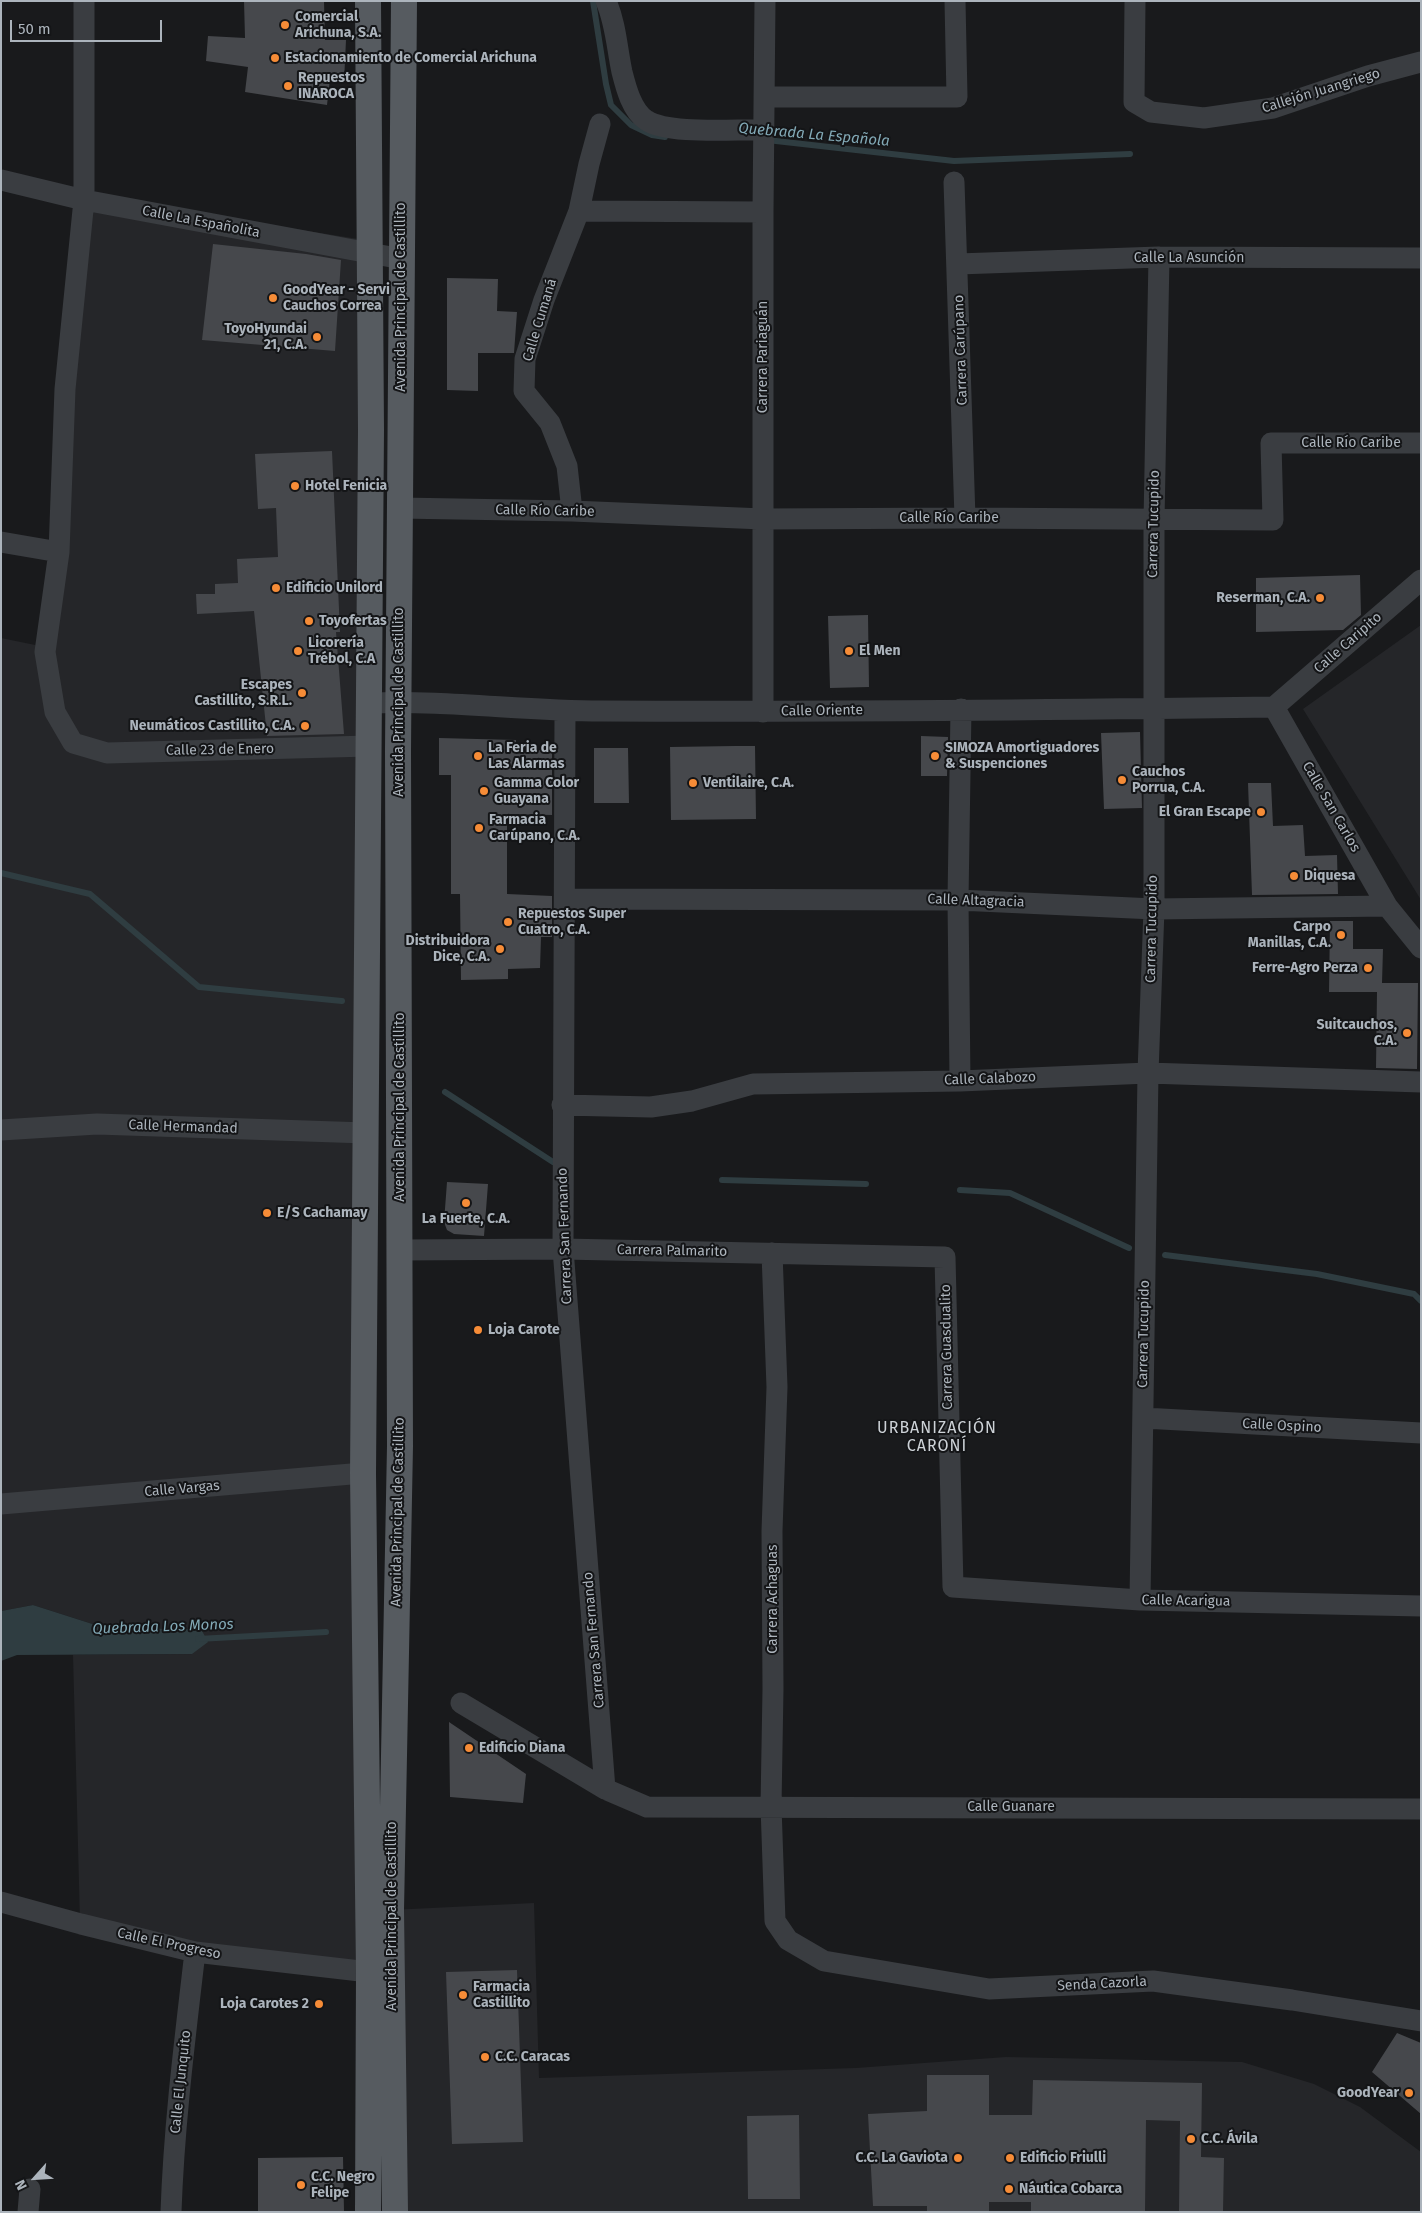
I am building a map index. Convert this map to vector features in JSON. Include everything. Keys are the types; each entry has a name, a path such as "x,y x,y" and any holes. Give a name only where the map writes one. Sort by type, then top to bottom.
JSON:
{"main road":[{"name":"Avenida Principal de Castillito","path":"368,1 368,253 371,430 363,1473 369,1972 368,2212"},
{"name":"Avenida Principal de Castillito","path":"395,2212 391,1910 400,1456 399,702 404,1"}],"street":[{"path":"1,542 59,552 65,389 84,200 84,1"},
{"path":"606,1 612,14 622,74 631,101 645,120 669,129 764,131"},
{"name":"Carrera Pariaguán","path":"763,712 765,1"},
{"path":"764,97 957,97 955,1"},
{"name":"Callejón Juangriego","path":"1134,1 1134,102 1151,112 1204,118 1273,108 1368,76 1421,62"},
{"name":"Calle Cumaná","path":"572,510 567,466 550,423 524,391 525,359 544,300 579,211 588,164 600,124"},
{"name":"Calle La Españolita","path":"1,180 84,200 402,259"},
{"name":"Carrera Carúpano","path":"954,182 965,518"},
{"path":"579,211 763,212"},
{"name":"Calle La Asunción","path":"958,264 1159,257 1421,258"},
{"name":"Carrera Tucupido","path":"1140,1600 1148,1073 1154,909 1154,521 1159,257"},
{"name":"Calle Río Caribe","path":"400,508 572,510 763,519 1272,520 1271,443 1421,443"},
{"name":"Calle 23 de Enero","path":"59,552 45,652 55,712 73,743 107,753 369,746"},
{"name":"Calle Caripito","path":"1274,707 1421,580"},
{"name":"Calle Oriente","path":"370,703 399,702 565,711 763,712 1274,707"},
{"name":"Calle San Carlos","path":"1274,707 1387,906 1421,948"},
{"path":"960,1081 958,900 961,710"},
{"name":"Carrera San Fernando","path":"565,711 562,1248 606,1789"},
{"name":"Calle Altagracia","path":"565,899 958,900 1154,909 1387,906"},
{"name":"Calle Calabozo","path":"562,1105 651,1107 692,1101 753,1084 960,1081 1148,1073 1421,1082"},
{"name":"Calle Hermandad","path":"1,1130 97,1124 366,1133"},
{"name":"Carrera Palmarito","path":"400,1250 562,1248 945,1256"},
{"name":"Carrera Achaguas","path":"772,1253 777,1386 772,1531 773,1689 771,1806 775,1921 788,1940"},
{"name":"Carrera Guasdualito","path":"945,1256 952,1588"},
{"name":"Calle Ospino","path":"1143,1418 1421,1434"},
{"name":"Calle Vargas","path":"1,1504 363,1473"},
{"name":"Calle Acarigua","path":"952,1588 1140,1600 1421,1606"},
{"name":"Calle Guanare","path":"462,1703 606,1789 647,1806 1421,1809"},
{"name":"Calle El Progreso","path":"1,1902 195,1952 369,1972"},
{"name":"Senda Cazorla","path":"788,1940 824,1961 989,1989 1153,1981 1292,2000 1421,2021"},
{"name":"Calle El Junquito","path":"172,2212 181,2079 195,1952"},
{"path":"28,2212 30,2189"}],"shaded area":[{"path":"80,195 371,241 370,1970 277,1960 80,1922 73,1655 192,1654 200,1629 105,1628 33,1605 1,1611 1,638 45,647"},
{"path":"1421,625 1421,900 1303,709"},
{"path":"33,1605 105,1628 201,1629 208,1642 192,1654 17,1655 1,1661 1,1611"},
{"path":"534,1903 539,2078 856,2068 1006,2057 1242,2062 1314,2084 1360,2107 1421,2152 1421,2212 395,2212 391,1910"}],"building":[{"path":"244,1 324,1 325,40 346,40 344,82 330,79 327,105 245,92 248,67 206,61 208,36 245,38"},
{"name":"GoodYear - Servi Cauchos Correa","path":"213,244 306,254 341,260 335,351 202,340"},
{"path":"447,278 498,279 497,311 517,312 514,353 478,353 478,391 447,390"},
{"path":"332,451 340,632 336,632 344,734 267,736 254,611 197,614 196,594 215,594 215,584 238,583 237,559 278,557 276,508 258,509 255,454"},
{"name":"Reserman, C.A.","path":"1360,575 1361,615 1343,630 1256,632 1256,578"},
{"name":"El Men","path":"868,615 869,687 830,688 828,616"},
{"name":"Cauchos Porrua, C.A.","path":"1140,732 1142,808 1104,809 1101,733"},
{"name":"SIMOZA Amortiguadores & Suspenciones","path":"921,736 948,737 947,776 921,776"},
{"path":"439,738 516,740 516,750 552,750 552,815 507,814 507,894 552,896 552,937 541,937 540,968 508,969 508,979 461,980 460,894 451,894 451,775 439,775"},
{"path":"755,746 756,819 671,820 670,747"},
{"path":"594,748 628,748 629,803 594,803"},
{"path":"1248,783 1271,783 1273,826 1303,825 1305,856 1337,855 1338,894 1252,895"},
{"path":"1330,921 1353,921 1353,949 1383,949 1382,983 1418,983 1417,1069 1376,1068 1377,992 1329,992"},
{"name":"La Fuerte, C.A.","path":"447,1182 488,1184 484,1236 454,1234 447,1230 444,1222"},
{"name":"Edificio Diana","path":"449,1722 526,1774 523,1803 450,1797"},
{"name":"C.C. Caracas","path":"517,1970 523,2142 452,2144 446,1972"},
{"name":"GoodYear","path":"1397,2033 1421,2043 1421,2114 1372,2072"},
{"path":"927,2075 989,2075 989,2115 1032,2115 1033,2080 1202,2083 1201,2157 1224,2158 1223,2212 1179,2212 1180,2121 1146,2120 1145,2212 1031,2212 1031,2202 989,2202 989,2212 927,2212 927,2206 873,2206 868,2114 927,2111"},
{"path":"799,2115 800,2199 748,2199 747,2116"},
{"name":"C.C. Negro Felipe","path":"343,2157 344,2212 258,2212 258,2158"}],"waterway":[{"name":"Quebrada La Española","path":"593,1 611,105 631,125 652,135 665,137"},
{"name":"Quebrada La Española","path":"767,140 954,161 1130,154"},
{"path":"1,873 90,894 199,987 342,1001"},
{"path":"445,1092 553,1162"},
{"path":"722,1180 866,1184"},
{"path":"960,1190 1010,1193 1129,1248"},
{"path":"1165,1255 1317,1274 1414,1294 1421,1301"},
{"name":"Quebrada Los Monos","path":"198,1639 326,1632"}],"place":[{"name":"Comercial Arichuna, S.A.","path":"285,25"},
{"name":"Estacionamiento de Comercial Arichuna","path":"275,58"},
{"name":"Repuestos INAROCA","path":"288,86"},
{"name":"GoodYear - Servi Cauchos Correa","path":"273,298"},
{"name":"ToyoHyundai 21, C.A.","path":"317,337"},
{"name":"Hotel Fenicia","path":"295,486"},
{"name":"Edificio Unilord","path":"276,588"},
{"name":"Reserman, C.A.","path":"1320,598"},
{"name":"Toyofertas","path":"309,621"},
{"name":"Licorería Trébol, C.A","path":"298,651"},
{"name":"El Men","path":"849,651"},
{"name":"Escapes Castillito, S.R.L.","path":"302,693"},
{"name":"Neumáticos Castillito, C.A.","path":"305,726"},
{"name":"La Feria de Las Alarmas","path":"478,756"},
{"name":"SIMOZA Amortiguadores & Suspenciones","path":"935,756"},
{"name":"Cauchos Porrua, C.A.","path":"1122,780"},
{"name":"Ventilaire, C.A.","path":"693,783"},
{"name":"Gamma Color Guayana","path":"484,791"},
{"name":"El Gran Escape","path":"1261,812"},
{"name":"Farmacia Carúpano, C.A.","path":"479,828"},
{"name":"Diquesa","path":"1294,876"},
{"name":"Repuestos Super Cuatro, C.A.","path":"508,922"},
{"name":"Carpo Manillas, C.A.","path":"1341,935"},
{"name":"Distribuidora Dice, C.A.","path":"500,949"},
{"name":"Ferre-Agro Perza","path":"1368,968"},
{"name":"Suitcauchos, C.A.","path":"1407,1033"},
{"name":"La Fuerte, C.A.","path":"466,1203"},
{"name":"E/S Cachamay","path":"267,1213"},
{"name":"Loja Carote","path":"478,1330"},
{"name":"Edificio Diana","path":"469,1748"},
{"name":"Farmacia Castillito","path":"463,1995"},
{"name":"Loja Carotes 2","path":"319,2004"},
{"name":"C.C. Caracas","path":"485,2057"},
{"name":"GoodYear","path":"1409,2093"},
{"name":"C.C. Ávila","path":"1191,2139"},
{"name":"C.C. La Gaviota","path":"958,2158"},
{"name":"Edificio Friulli","path":"1010,2158"},
{"name":"C.C. Negro Felipe","path":"301,2185"},
{"name":"Náutica Cobarca","path":"1009,2189"}],"district":[{"name":"URBANIZACIÓN CARONÍ","path":"937,1438"}]}
